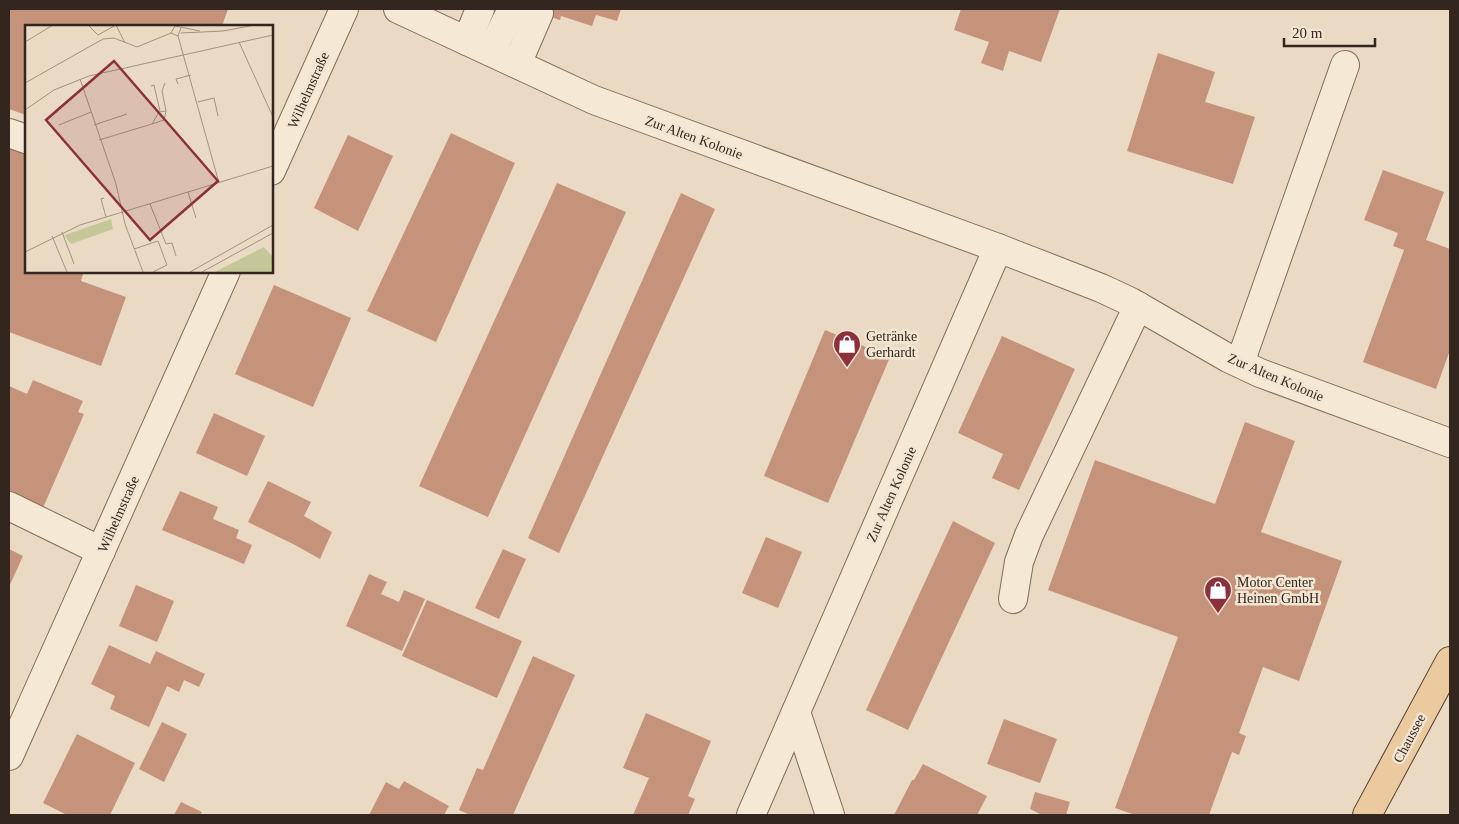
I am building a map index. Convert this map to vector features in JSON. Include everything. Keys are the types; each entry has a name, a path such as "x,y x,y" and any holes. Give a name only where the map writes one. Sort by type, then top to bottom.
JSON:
{"main road":[{"name":"Chaussee","path":"1367,815 1450,661"}],"street":[{"name":"Wilhelmstraße","path":"272,169 344,9"},
{"name":"Zur Alten Kolonie","path":"398,9 594,100 998,248 1101,288 1138,306 1240,363 1312,393 1450,444"},
{"path":"467,41 480,9"},
{"path":"491,52 512,9"},
{"path":"517,64 539,13"},
{"path":"1240,363 1345,65"},
{"path":"9,133 25,139"},
{"name":"Zur Alten Kolonie","path":"751,815 998,248"},
{"name":"Wilhelmstraße","path":"9,756 226,272"},
{"path":"1013,600 1019,562 1029,536 1138,306"},
{"path":"9,506 101,551"},
{"path":"796,712 830,815"}],"building":[{"path":"9,9 228,9 222,25 25,25 25,115 9,109"},
{"path":"526,9 621,9 617,21 596,15 592,26 561,16 560,20"},
{"path":"961,9 1060,9 1041,62 1009,51 1003,71 981,63 989,42 954,30"},
{"path":"1158,53 1215,72 1205,102 1255,117 1233,184 1127,151"},
{"path":"451,133 515,163 436,342 367,311"},
{"path":"348,135 393,156 358,231 314,208"},
{"path":"9,141 25,147 25,272 84,272 81,281 126,297 101,366 9,332"},
{"path":"1383,170 1444,192 1426,240 1450,249 1450,350 1436,389 1363,362 1404,250 1393,246 1398,233 1364,220"},
{"path":"557,183 626,212 488,517 419,486"},
{"path":"681,193 715,209 559,553 528,538"},
{"path":"274,285 351,318 313,407 235,374"},
{"path":"825,330 890,357 828,503 764,476"},
{"path":"1002,336 1075,369 1019,490 992,478 1003,454 958,433"},
{"path":"33,380 83,401 78,412 84,414 42,510 9,496 9,386 27,394"},
{"path":"214,413 265,436 247,476 196,453"},
{"name":"Motor Center Heinen GmbH","path":"1245,422 1295,441 1261,532 1342,561 1299,681 1263,667 1239,733 1246,736 1239,755 1232,752 1209,815 1135,815 1115,808 1178,637 1048,590 1095,460 1215,504"},
{"path":"268,481 311,502 304,516 332,532 320,559 248,522"},
{"path":"180,491 218,507 213,519 239,530 236,538 252,545 244,564 162,530"},
{"path":"953,521 995,543 908,730 866,710"},
{"path":"766,537 802,552 778,608 742,593"},
{"path":"9,549 23,556 9,587"},
{"path":"503,549 526,559 499,619 475,608"},
{"path":"369,574 387,582 381,594 399,602 404,590 425,599 402,651 346,626"},
{"path":"136,585 174,601 157,642 119,626"},
{"path":"427,600 522,641 497,698 402,656"},
{"path":"109,645 150,664 156,651 205,674 199,687 184,680 179,692 167,686 149,727 110,709 115,696 91,684"},
{"path":"533,656 575,675 513,815 470,815 459,810 477,768 483,770"},
{"path":"646,713 711,741 688,796 695,799 688,815 633,815 649,778 623,768"},
{"path":"1004,719 1057,739 1040,783 987,764"},
{"path":"162,722 187,734 164,782 139,769"},
{"path":"77,734 135,763 110,815 67,815 43,803"},
{"path":"923,764 987,796 977,815 894,815 912,780 914,780"},
{"path":"404,781 449,806 444,815 369,815 386,782 399,789"},
{"path":"1035,792 1070,802 1066,815 1042,815 1030,809"},
{"path":"181,802 202,812 200,815 174,815"}],"place":[{"name":"Getränke Gerhardt","path":"847,368"},
{"name":"Motor Center Heinen GmbH","path":"1218,614"}]}
